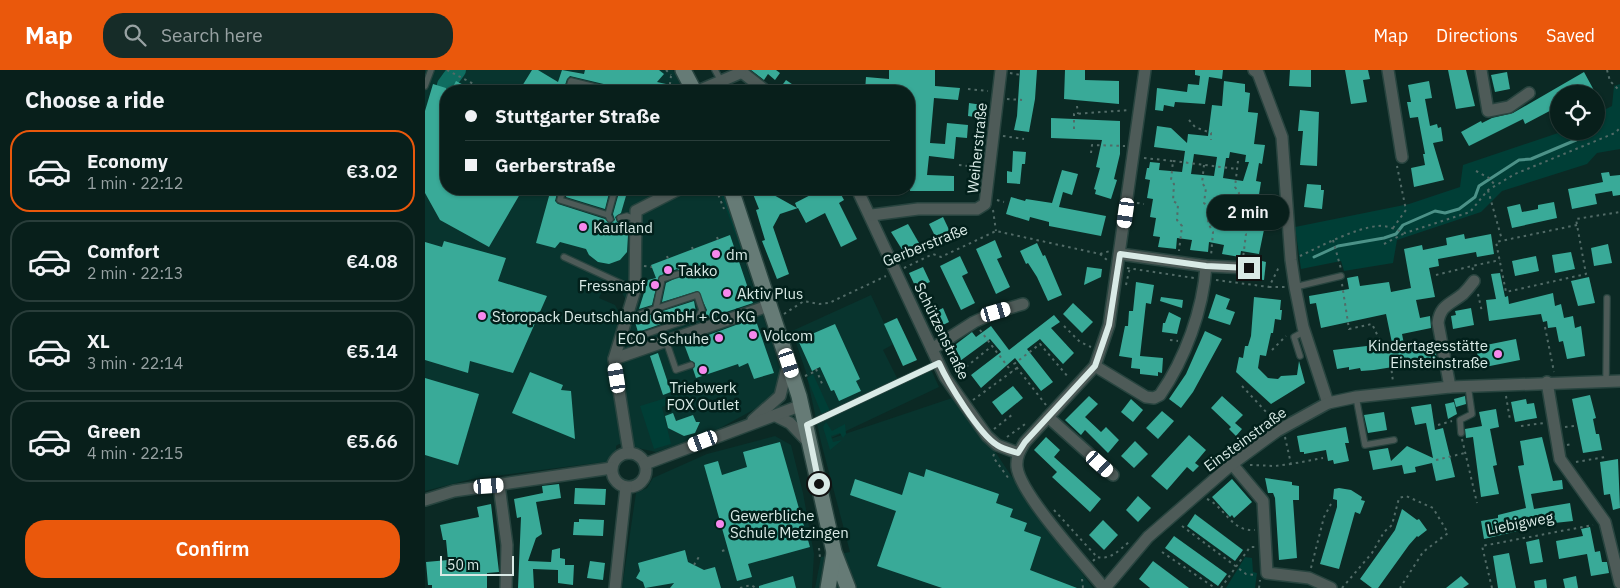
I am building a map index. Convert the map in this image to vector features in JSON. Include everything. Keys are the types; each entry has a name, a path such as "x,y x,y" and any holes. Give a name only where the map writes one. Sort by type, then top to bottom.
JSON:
{"main road":[{"path":"683,70 691,85"},
{"path":"733,195 771,304 801,401 834,552 848,588"},
{"path":"828,588 834,552"}],"street":[{"name":"Weiherstraße","path":"871,216 918,210 977,209 985,204 991,169 1001,70"},
{"path":"1104,588 1025,488 1017,465 1018,453 1025,442 1095,366 1109,325 1145,70"},
{"path":"1388,70 1402,157"},
{"path":"1481,70 1488,111 1509,106 1529,93"},
{"path":"712,85 739,71 758,85"},
{"path":"1257,71 1281,137 1295,287 1305,331 1328,403"},
{"path":"629,453 614,359 635,290 636,211 667,195"},
{"name":"Schützenstraße","path":"860,195 947,380 986,434 997,445 1018,453"},
{"path":"1120,254 1208,266 1245,268"},
{"path":"1095,366 1147,397 1154,398 1160,396 1189,339 1208,266"},
{"path":"1450,387 1438,323 1439,312 1448,303 1464,293 1474,281"},
{"path":"614,359 771,304"},
{"path":"932,349 974,322 996,312 1023,304"},
{"path":"750,423 780,396 789,363"},
{"name":"Einsteinstraße","path":"1104,588 1148,537 1232,464 1277,431 1328,403 1356,397 1450,387 1620,381"},
{"path":"1551,382 1553,421 1560,459 1605,522 1620,583"},
{"path":"773,404 801,401"},
{"path":"645,464 750,423 776,416 801,401"},
{"path":"1050,415 1113,475"},
{"path":"776,416 790,423 810,444"},
{"path":"629,453 640,456 645,464 646,475 638,485 626,487 615,480 612,468 615,461 621,455 629,453"},
{"path":"1232,464 1263,501 1267,573 1309,578 1331,588"},
{"path":"425,500 454,490 612,468"},
{"path":"499,485 507,545 506,588"},
{"path":"615,588 626,487"}],"lane":[{"path":"425,86 431,70"},
{"path":"715,70 721,81"},
{"path":"570,85 571,81 587,85"},
{"path":"561,195 560,200 609,217 614,195"},
{"path":"620,218 627,216 635,219"},
{"path":"565,257 635,290"},
{"path":"656,308 662,279 678,274"},
{"path":"1295,287 1341,276"},
{"path":"619,343 699,316 702,310 697,295 640,314"},
{"path":"1606,382 1607,298"},
{"path":"1300,356 1294,337 1305,331"},
{"path":"666,341 676,370 691,365"},
{"path":"807,425 939,363"},
{"path":"1461,433 1459,420 1472,414 1468,386"},
{"path":"1356,397 1365,445 1394,440"}],"path":[{"path":"447,70 476,85"},
{"path":"666,70 671,76 670,85"},
{"path":"1607,70 1609,81 1620,91"},
{"path":"968,89 1022,100"},
{"path":"1077,106 1078,114"},
{"path":"1074,129 1073,114 1139,109"},
{"path":"1189,120 1195,127 1211,133 1211,140"},
{"path":"1384,244 1405,233 1470,212 1488,190 1515,174 1615,133 1620,128"},
{"path":"993,135 1024,139"},
{"path":"1091,153 1092,145 1173,161 1237,169"},
{"path":"1395,229 1406,210 1397,163 1402,157"},
{"path":"1173,161 1171,180 1174,184 1173,201 1178,204 1177,220 1182,226 1177,261"},
{"path":"1239,161 1235,187 1239,193 1237,209 1242,213 1241,227 1246,234 1245,268"},
{"path":"959,165 991,169"},
{"path":"1204,165 1202,184 1206,188 1204,203 1209,208 1208,222 1213,232 1208,266"},
{"path":"1476,171 1489,178 1495,186"},
{"path":"1488,190 1503,241"},
{"path":"985,204 994,210 996,231 1101,254 1111,265 1117,267"},
{"path":"1577,225 1496,242 1506,292 1586,274 1576,219 1620,212"},
{"path":"1291,260 1333,240 1379,226 1405,233"},
{"name":"Gerberstraße","path":"776,320 804,301 819,304 829,303 933,254 941,257 996,231"},
{"path":"1333,240 1336,250"},
{"path":"1436,275 1500,260"},
{"path":"1472,266 1482,312"},
{"path":"1269,287 1295,287"},
{"path":"1342,290 1349,329 1372,324 1384,349 1389,348 1394,393"},
{"path":"974,322 1012,372"},
{"path":"1064,326 1080,342 1099,351"},
{"path":"1545,327 1551,382"},
{"path":"1050,415 1014,364 1040,344 1078,386"},
{"path":"947,380 992,346"},
{"path":"965,406 1017,368"},
{"path":"816,369 823,386"},
{"path":"1505,384 1510,420"},
{"path":"1242,386 1268,414"},
{"path":"986,434 1013,414"},
{"path":"1009,480 993,457 997,445 1034,418"},
{"path":"1438,425 1459,420"},
{"path":"1521,426 1553,421"},
{"path":"1461,433 1477,503"},
{"path":"1285,438 1291,464"},
{"path":"1436,460 1465,453"},
{"path":"1563,464 1605,457"},
{"path":"1232,464 1275,466 1323,458"},
{"path":"1342,588 1372,553 1385,532 1392,525 1399,498 1406,496 1433,508 1448,533 1423,552 1401,588"},
{"path":"1209,499 1231,523 1248,531 1265,530"},
{"path":"1049,504 1097,557 1106,559 1111,557 1131,540"},
{"path":"1309,578 1324,517 1331,504"},
{"name":"Liebigweg","path":"1492,588 1482,546 1605,522"},
{"path":"1182,526 1247,574 1260,575 1259,588"},
{"path":"1221,588 1250,547 1265,546"},
{"path":"819,547 820,563"},
{"path":"721,551 728,548"},
{"path":"1162,552 1215,588"},
{"path":"694,565 701,555"},
{"path":"1088,568 1097,557"},
{"path":"740,588 751,585 756,588"}],"shaded area":[{"path":"425,70 673,70 681,85 440,85 440,195 722,195 783,375 777,397 713,432 656,452 619,444 616,446 616,453 612,461 472,479 425,491","holes":["605,285 621,291 626,300 621,316 615,305 599,298"]},
{"path":"871,295 884,323 897,318 906,337 883,350 897,378 929,365 939,387 827,440 958,396 1032,507 1093,588 815,588 821,557 850,552 821,442 806,372 792,331"},
{"name":"Gewerbliche Schule Metzingen","path":"775,436 791,445 803,493 814,554 812,588 622,588 636,493 647,488 653,478 707,454"}],"green space":[{"path":"1620,84 1620,149 1597,153 1587,164 1502,191 1481,212 1397,240 1393,263 1344,271 1341,261 1301,269 1295,227 1409,204 1460,187 1463,165 1550,136 1550,140 1605,140 1605,110 1612,106 1614,86"},
{"path":"721,195 724,195 759,295 755,290"},
{"path":"813,374 830,411 822,415 807,378"},
{"path":"666,398 669,404 662,407 671,444 654,449 640,406"},
{"path":"826,422 832,431 845,424 846,434 843,438 840,433 831,436 833,442 842,440 830,450 823,427"},
{"path":"1245,557 1252,558 1253,572 1257,573 1255,588 1226,588"}],"building":[{"path":"532,70 538,70 558,82 562,70 584,74 585,70 659,70 664,74 657,82 666,84 608,85 570,76 565,85 523,85"},
{"path":"751,70 776,70 780,73 775,80 768,74 764,80"},
{"path":"889,70 935,70 935,86 960,88 958,100 934,98 930,143 945,144 947,123 968,125 967,138 956,137 954,159 929,156 927,175 954,176 954,191 915,191 915,85 865,85 866,77 889,79"},
{"path":"1020,70 1037,70 1035,99 1029,132 1014,130 1017,116"},
{"path":"1065,70 1085,70 1085,80 1119,81 1119,104 1064,99"},
{"path":"1195,70 1223,70 1222,79 1209,77 1205,104 1175,102 1174,107 1164,105 1163,111 1155,110 1157,88 1187,92 1188,84 1199,85 1200,76 1195,75"},
{"path":"1290,70 1311,70 1311,87 1289,86"},
{"path":"1345,70 1368,70 1370,79 1363,80 1367,102 1351,104"},
{"path":"1448,70 1466,70 1475,106 1456,109"},
{"path":"1507,72 1510,89 1495,92 1491,75"},
{"path":"1584,72 1591,85 1561,85"},
{"path":"786,80 793,85 782,85"},
{"path":"456,81 464,85 454,85"},
{"path":"1224,81 1245,84 1245,92 1250,93 1248,112 1258,113 1254,144 1265,145 1262,164 1259,163 1256,181 1261,182 1258,201 1264,202 1261,219 1266,220 1259,254 1241,251 1240,257 1222,254 1224,245 1209,242 1208,252 1190,250 1192,240 1177,238 1176,249 1158,247 1160,237 1153,236 1156,218 1150,217 1153,199 1147,198 1150,180 1145,179 1147,168 1149,168 1150,162 1160,163 1159,170 1182,172 1185,151 1154,147 1157,126 1171,128 1187,143 1188,134 1208,136 1212,105 1222,106","holes":["1230,152 1246,155 1245,162 1249,162 1243,181 1223,178 1226,158 1229,158","1194,154 1217,157 1214,176 1191,174"]},
{"path":"1429,81 1432,98 1425,99 1430,126 1437,124 1438,128 1441,127 1443,141 1433,143 1444,180 1414,187 1411,168 1425,165 1423,154 1425,154 1418,117 1410,118 1407,102 1411,102 1408,85"},
{"path":"433,84 440,86 440,195 519,195 489,247 440,220 425,193 425,111"},
{"path":"1550,92 1550,111 1525,124 1523,119 1469,146 1461,132 1481,121 1482,123 1492,118 1513,113"},
{"path":"969,103 982,105 981,118 968,116"},
{"path":"1300,110 1319,112 1317,166 1300,165 1303,131 1298,131"},
{"path":"1051,118 1120,121 1120,154 1114,179 1117,180 1111,199 1095,194 1096,190 1094,189 1100,168 1096,167 1102,140 1051,138"},
{"path":"1013,151 1026,152 1025,164 1022,164 1020,184 1007,183 1007,171 1012,172"},
{"path":"1062,170 1078,174 1072,195 1063,192 1059,207 1106,216 1101,236 1049,226 1049,222 1030,217 1029,221 1006,214 1011,197 1025,201 1026,199 1052,203"},
{"path":"1609,172 1610,176 1620,175 1620,195 1613,196 1612,191 1595,194 1597,204 1572,209 1568,189 1603,182 1601,173"},
{"path":"1307,184 1321,185 1321,190 1324,190 1322,209 1304,207"},
{"name":"Kaufland","path":"549,195 556,195 555,201 558,204 605,219 610,224 615,220 613,214 618,195 626,195 621,213 615,217 617,222 623,222 628,235 627,252 620,260 609,264 598,262 589,255 586,249 560,242 555,248 536,243"},
{"path":"566,195 608,195 605,209 566,197"},
{"path":"753,195 774,195 797,208 795,203 810,195 841,195 844,200 839,203 857,239 841,247 825,213 806,223 798,208 780,214 773,227 789,274 777,279 762,241 765,240 756,210 759,209"},
{"path":"1554,202 1557,218 1512,228 1507,207 1520,204 1522,212 1538,209 1538,205"},
{"path":"943,217 952,236 938,242 929,224"},
{"path":"908,224 919,243 903,251 891,232"},
{"path":"1464,234 1465,239 1491,234 1494,254 1477,257 1476,252 1438,259 1439,266 1429,268 1435,297 1416,300 1420,318 1430,316 1431,328 1402,334 1405,349 1425,345 1427,355 1436,353 1437,360 1374,370 1361,371 1360,368 1349,370 1349,367 1337,369 1333,350 1392,343 1386,314 1321,328 1316,303 1310,304 1309,296 1349,289 1347,278 1358,276 1360,286 1389,282 1391,292 1411,288 1404,249 1422,245 1423,250 1447,245 1446,238"},
{"path":"730,235 753,303 702,320 707,310 698,291 662,302 666,283 682,275 681,271 677,269 659,276 652,305 639,309 648,280 656,278 651,265"},
{"path":"995,240 1002,257 997,259 1010,287 996,294 976,249"},
{"name":"Storopack Deutschland GmbH + Co. KG","path":"444,241 506,258 498,281 547,296 513,373 470,361 468,373 425,360 425,242 442,247"},
{"path":"1037,243 1043,256 1045,255 1062,295 1048,301 1037,277 1028,263 1026,264 1020,251"},
{"path":"1608,244 1612,263 1594,266 1591,248"},
{"path":"1571,252 1575,269 1555,273 1552,255"},
{"path":"960,256 968,273 962,276 975,303 961,310 940,266"},
{"path":"1536,256 1539,271 1515,276 1512,261"},
{"path":"1258,260 1266,262 1264,280 1255,279"},
{"path":"923,267 930,282 916,288 909,273"},
{"path":"1087,267 1102,269 1101,277 1084,285"},
{"path":"1500,273 1505,297 1508,296 1509,304 1553,293 1555,306 1561,304 1564,318 1573,316 1575,328 1581,326 1585,356 1567,359 1563,341 1559,342 1556,327 1548,328 1547,321 1543,322 1541,314 1489,321 1486,300 1496,299 1491,274"},
{"path":"1589,277 1595,303 1578,306 1571,281"},
{"path":"1136,282 1154,285 1151,304 1146,303 1140,356 1163,358 1162,373 1158,372 1158,376 1140,374 1140,369 1131,368 1132,358 1119,356 1125,326 1128,326 1129,311 1133,311"},
{"path":"1216,294 1230,299 1226,309 1235,312 1230,325 1208,318"},
{"path":"1161,297 1183,300 1182,308 1160,301"},
{"path":"1254,297 1281,300 1280,310 1282,310 1281,320 1275,319 1266,356 1260,355 1258,368 1268,378 1278,379 1281,376 1297,375 1299,361 1305,383 1271,404 1236,372 1239,357 1243,358 1245,346 1248,346 1251,336"},
{"path":"694,301 696,312 638,332 635,322 636,317 641,318"},
{"path":"1073,303 1093,322 1082,333 1063,314"},
{"path":"943,308 949,322 935,329 929,315"},
{"path":"1471,308 1474,325 1453,329 1451,316 1456,315 1455,311"},
{"path":"1169,312 1181,318 1177,334 1162,332 1163,323 1165,323"},
{"path":"1054,315 1060,322 1051,328 1074,353 1063,364 1040,339 1027,349 1053,382 1041,391 1015,358 981,388 971,375 1001,352 990,339 960,361 951,348 972,332 976,337 991,326 1009,350"},
{"path":"755,318 774,373 754,379 748,363 739,367 738,364 696,378 693,369 695,363 690,360 684,344"},
{"path":"897,318 917,360 903,366 884,324"},
{"path":"835,324 860,379 856,381 861,391 839,401 834,390 831,391 820,367 812,371 798,340"},
{"path":"1205,331 1222,339 1193,392 1181,408 1169,399 1186,374"},
{"name":"Kindertagesstätte Einsteinstraße","path":"1516,339 1520,360 1480,368 1476,347"},
{"path":"658,353 671,392 663,395 650,356"},
{"path":"530,372 563,385 561,390 571,391 575,439 512,413"},
{"path":"425,378 479,394 458,465 425,455"},
{"path":"1013,386 1023,398 1002,415 992,402"},
{"path":"1590,395 1596,418 1593,419 1596,434 1599,434 1602,450 1583,453 1572,399"},
{"path":"1089,396 1098,404 1085,417 1101,432 1106,427 1119,440 1108,453 1085,430 1081,435 1065,420"},
{"path":"1222,396 1243,415 1235,423 1242,429 1236,436 1229,429 1231,427 1211,408"},
{"path":"1465,396 1466,404 1456,407 1454,399"},
{"path":"1131,399 1143,410 1133,422 1121,412"},
{"path":"1526,399 1527,404 1534,403 1537,418 1515,422 1511,402"},
{"path":"1454,402 1457,414 1448,419 1445,404"},
{"path":"1431,404 1435,430 1443,428 1455,477 1436,481 1432,463 1415,467 1416,472 1404,474 1402,465 1373,470 1369,451 1388,448 1391,461 1407,446 1433,458 1426,423 1415,425 1411,407"},
{"path":"1496,409 1499,427 1490,429 1497,465 1493,466 1499,494 1481,497 1473,437 1466,438 1465,429 1482,426 1479,412"},
{"path":"1162,411 1174,421 1158,439 1146,428"},
{"path":"1384,412 1387,430 1368,433 1364,415"},
{"path":"673,413 676,421 693,415 696,422 700,422 695,433 684,436 668,428 665,416"},
{"path":"1346,427 1349,443 1345,443 1349,461 1334,464 1333,460 1328,461 1326,450 1304,454 1304,452 1300,452 1297,436"},
{"path":"1189,435 1206,450 1195,463 1199,466 1193,472 1187,467 1167,490 1151,476"},
{"path":"1046,437 1060,450 1054,457 1101,499 1090,512 1052,477 1057,472 1034,450"},
{"path":"1542,437 1553,481 1562,480 1563,489 1531,494 1534,509 1570,503 1573,521 1517,527 1518,531 1484,539 1481,521 1498,518 1498,515 1526,508 1518,466 1524,465 1520,441"},
{"path":"1135,441 1148,454 1134,468 1121,456"},
{"path":"780,442 810,547 748,564 752,577 737,581 704,465 718,461 722,475 747,467 743,452"},
{"path":"1618,459 1620,508 1613,510 1610,494 1604,495 1600,462"},
{"path":"926,469 999,494 996,503 1013,509 1010,517 1027,523 1024,531 1041,537 1030,570 1077,588 942,588 877,566 896,511 850,495 855,479 902,495 909,472 924,477"},
{"path":"1265,478 1292,482 1292,485 1299,486 1299,500 1293,500 1297,558 1279,560 1275,498 1273,493 1268,493"},
{"path":"1232,479 1252,502 1234,518 1232,515 1230,517 1212,497"},
{"path":"559,484 561,498 536,502 542,534 536,538 528,561 551,562 552,550 560,548 560,558 565,559 565,565 574,565 573,585 558,583 558,570 533,569 534,588 518,588 521,517 517,518 514,499 543,493 542,486"},
{"path":"575,488 606,489 605,505 574,504"},
{"path":"1334,489 1351,490 1362,497 1361,500 1365,501 1360,514 1355,512 1339,569 1320,564 1337,507 1337,500 1333,499"},
{"path":"1138,496 1151,508 1138,522 1126,510"},
{"path":"491,504 499,572 487,573 487,588 432,588 432,585 428,585 426,562 448,560 446,540 443,540 440,525 479,517 477,507"},
{"path":"1402,509 1417,520 1419,519 1427,530 1417,536 1409,545 1378,588 1372,588 1360,579 1395,530"},
{"path":"1195,514 1243,550 1235,561 1187,526"},
{"path":"579,519 604,520 603,536 573,535 574,522 579,522"},
{"path":"1103,520 1118,535 1104,550 1089,535"},
{"path":"1590,527 1595,552 1600,551 1602,562 1607,562 1609,573 1591,576 1587,554 1559,559 1556,541 1583,536 1581,529"},
{"path":"1174,536 1227,574 1218,586 1165,548"},
{"path":"1539,539 1543,562 1530,564 1526,542"},
{"path":"685,550 688,562 704,570 715,567 721,588 670,588 674,583 645,588 643,582 636,578 640,571 638,563"},
{"path":"1509,553 1516,588 1498,588 1493,556"},
{"path":"590,561 605,563 603,580 587,578"},
{"path":"1153,561 1189,588 1150,588 1139,579"},
{"path":"793,576 796,588 759,588 759,586"},
{"path":"1461,576 1469,584 1463,588 1446,588"},
{"path":"1576,576 1578,588 1565,588 1563,579"},
{"path":"1546,579 1547,588 1535,588 1534,581"}],"waterway":[{"path":"446,85 457,70"},
{"path":"1314,257 1338,246 1396,234 1403,225 1435,211 1445,213 1459,209 1475,197 1479,186 1519,160 1531,159 1576,140"}],"place":[{"name":"Kaufland","path":"583,227"},
{"name":"dm","path":"716,254"},
{"name":"Takko","path":"668,270"},
{"name":"Fressnapf","path":"655,285"},
{"name":"Aktiv Plus","path":"727,293"},
{"name":"Storopack Deutschland GmbH + Co. KG","path":"482,316"},
{"name":"Volcom","path":"753,335"},
{"name":"ECO - Schuhe","path":"719,338"},
{"name":"Kindertagesstätte Einsteinstraße","path":"1498,354"},
{"name":"Triebwerk FOX Outlet","path":"703,370"},
{"name":"Gewerbliche Schule Metzingen","path":"720,524"}],"route":[{"path":"819,484 807,425 939,363 945,377 987,436 997,445 1018,453 1025,442 1095,366 1109,325 1120,254 1206,266 1249,268"}]}
